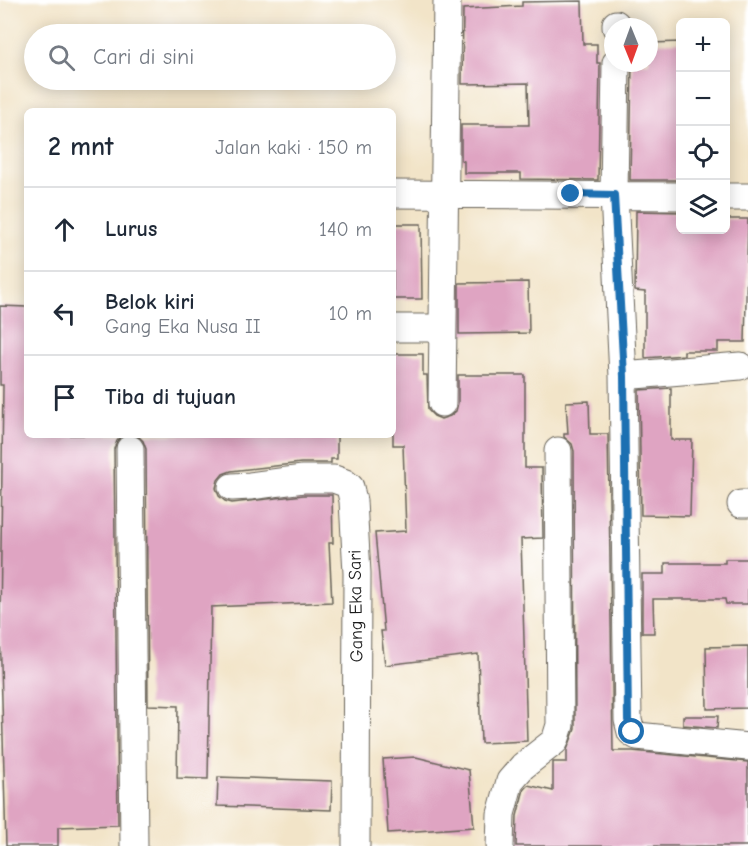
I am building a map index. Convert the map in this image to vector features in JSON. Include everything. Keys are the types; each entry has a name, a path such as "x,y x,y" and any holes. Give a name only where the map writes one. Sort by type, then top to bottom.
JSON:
{"street":[{"path":"442,403 447,0"},
{"path":"616,72 614,195 624,376 628,720 632,732 637,736 748,747"},
{"path":"396,194 676,196"},
{"path":"730,197 748,197"},
{"path":"396,328 442,328"},
{"path":"624,376 740,366"},
{"path":"130,449 134,846"},
{"path":"500,846 501,814 510,781 523,766 555,741 560,725 558,451"},
{"name":"Gang Eka Sari","path":"232,487 303,479 334,479 350,487 353,501 357,573 356,846"}],"building":[{"path":"582,1 583,44 597,44 597,63 600,63 598,180 521,179 521,173 464,173 464,161 461,160 461,125 529,125 528,83 462,84 463,9 522,6 522,2"},
{"path":"676,42 676,180 630,180 632,72 658,72 658,43"},
{"path":"636,211 676,212 676,234 730,234 730,219 748,219 745,342 718,342 718,351 684,351 684,355 645,358 645,292 635,291"},
{"path":"396,224 421,224 422,299 396,299"},
{"path":"528,282 529,333 459,334 459,283"},
{"path":"0,306 24,307 24,438 120,438 114,449 118,825 58,827 58,846 6,846 0,628 3,385 0,385"},
{"path":"396,354 423,354 423,375 427,375 428,410 441,419 456,411 458,375 525,375 525,468 542,468 543,538 521,539 527,741 481,743 478,654 385,665 375,533 406,531 403,445 393,445 393,438 396,438"},
{"path":"671,388 671,440 692,440 690,516 641,515 639,390"},
{"path":"589,401 590,434 608,434 613,751 748,762 748,846 516,846 517,816 524,789 528,785 553,791 553,762 567,762 567,750 575,729 574,451 572,444 564,437 564,434 568,434 566,402"},
{"path":"140,438 337,438 337,459 331,459 331,463 301,463 231,471 223,474 218,480 216,488 219,496 232,503 304,495 332,495 333,543 329,543 332,602 211,607 208,779 177,778 178,706 148,705 146,449"},
{"path":"725,559 748,559 748,604 726,604 725,599 653,599 654,633 642,633 642,574 665,574 665,563 725,563"},
{"path":"748,646 748,708 707,709 706,647"},
{"path":"683,716 718,716 717,728 683,725"},
{"path":"416,757 469,770 474,827 388,833 383,759"},
{"path":"218,777 332,781 331,810 217,806"}],"route":[{"path":"571,194 614,195 624,376 628,720 632,732"}]}
